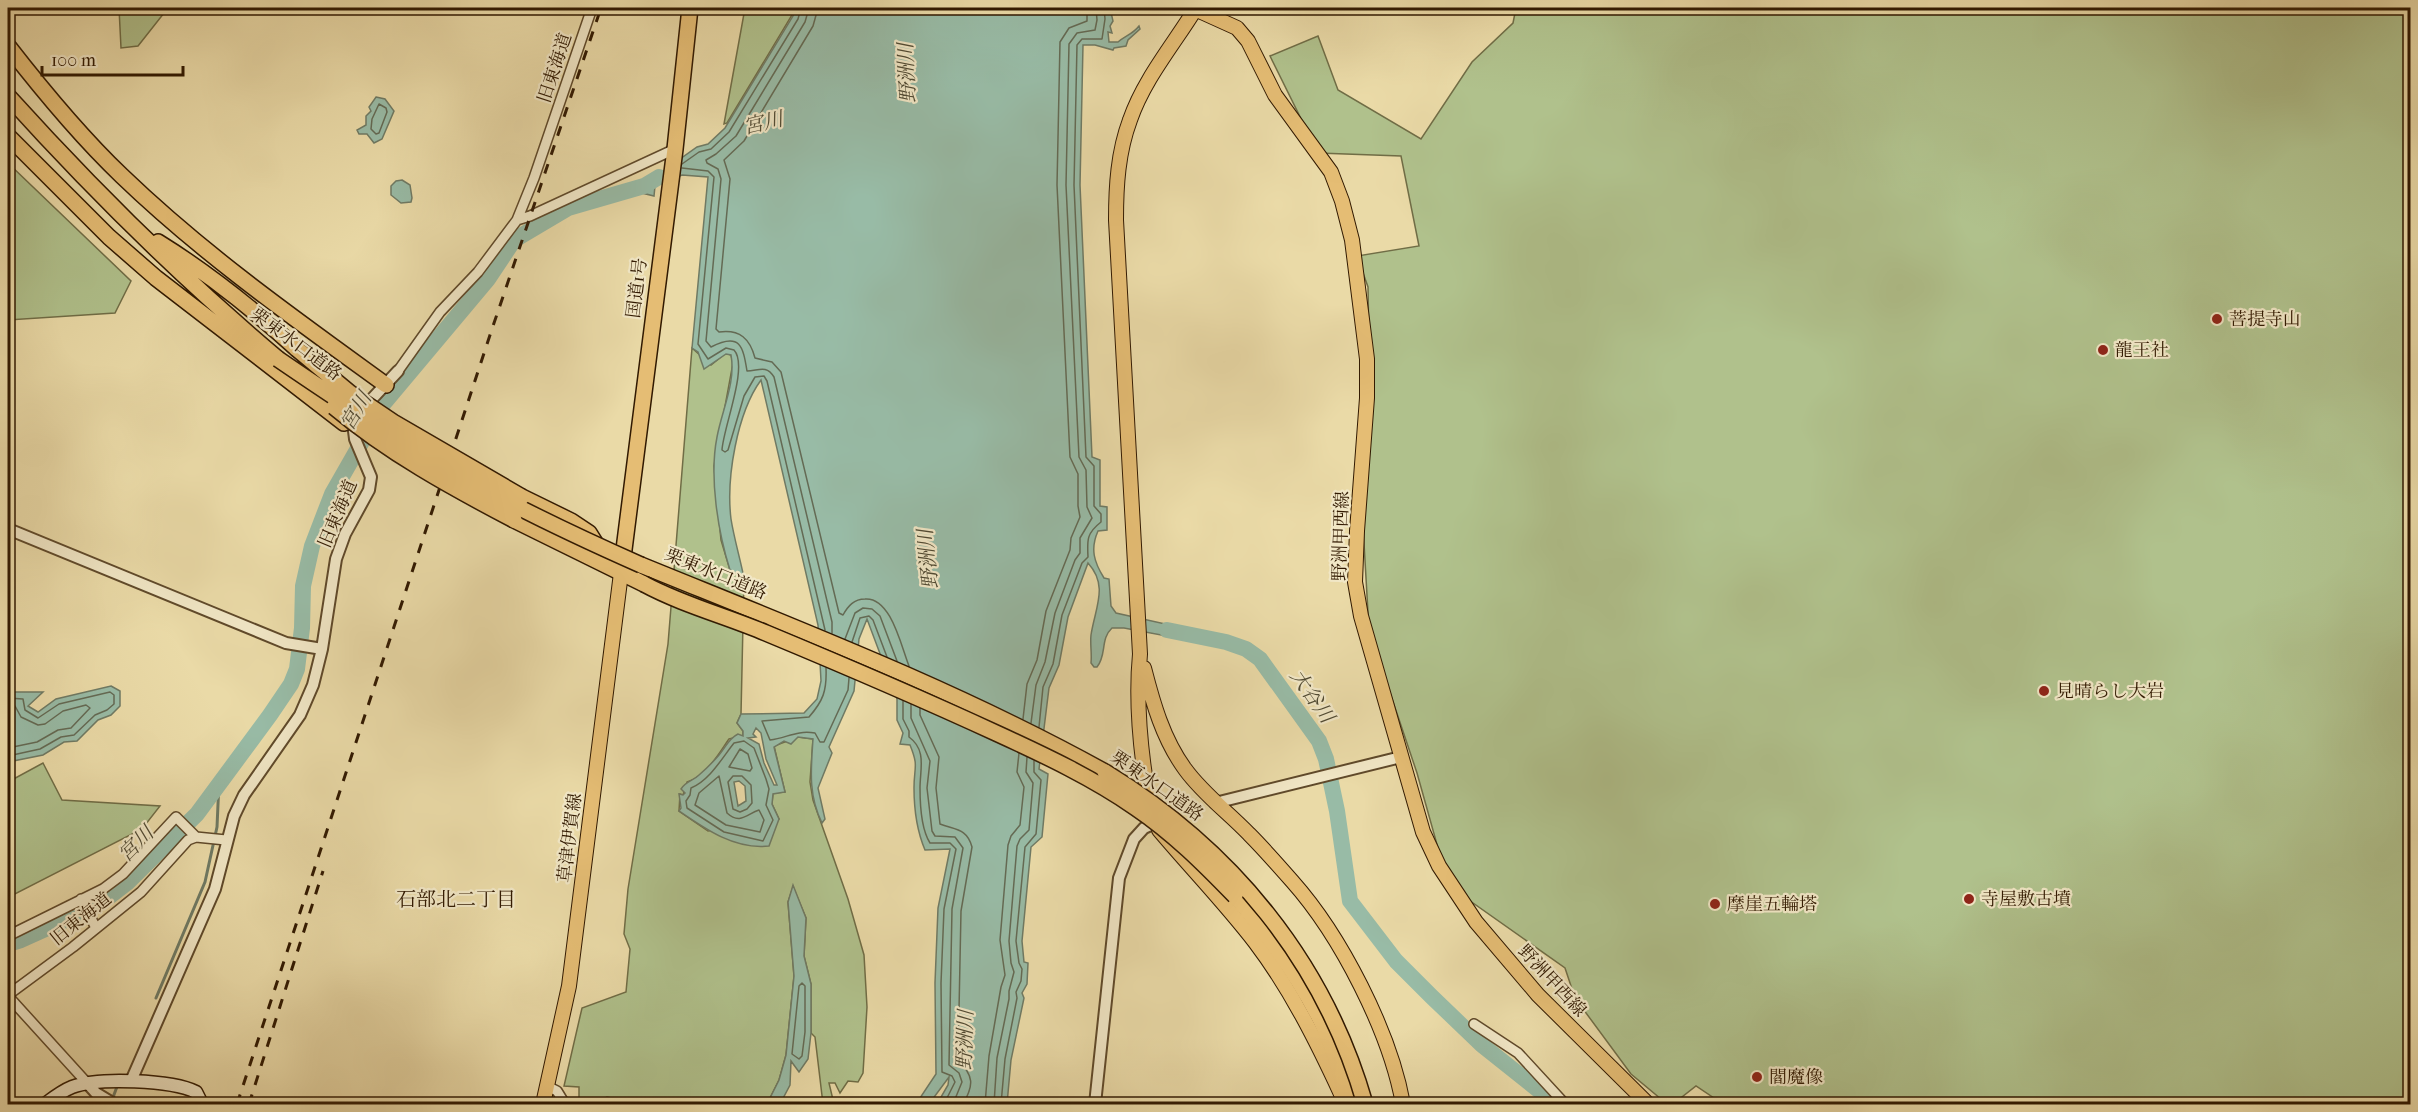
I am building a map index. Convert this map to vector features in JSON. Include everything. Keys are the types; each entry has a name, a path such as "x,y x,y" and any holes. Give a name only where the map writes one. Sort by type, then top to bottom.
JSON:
{"highway":[{"name":"国道1号","path":"621,573 674,154 690,8"},
{"path":"8,46 82,135 121,176 267,300 386,385"},
{"name":"栗東水口道路","path":"8,96 135,228 216,306 379,442 468,496 668,597 731,619 950,711 1104,787 1156,823 1208,868 1235,896 1258,923 1288,966 1322,1023 1347,1104"},
{"path":"8,136 109,237 156,278 355,436"},
{"path":"135,228 188,261 257,313 350,393 393,422 589,533 603,555 621,573"},
{"name":"栗東水口道路","path":"278,359 411,447 559,528 965,701 1044,738 1129,786 1167,813 1210,849 1269,914 1297,955 1339,1031 1365,1104"}],"main road":[{"name":"野洲甲西線","path":"1153,824 1141,756 1138,671 1140,654 1116,220 1116,181 1130,118 1147,85 1195,8 1237,28 1248,41 1275,94 1331,172 1342,201 1352,240 1367,359 1367,398 1355,582 1361,616 1423,832 1439,866 1476,922 1538,995 1648,1104"},
{"name":"草津伊賀線","path":"543,1104 549,1087 569,986 621,573"},
{"name":"野洲甲西線","path":"1140,654 1157,716 1184,768 1294,884 1331,935 1362,987 1388,1052 1403,1104"},
{"path":"1153,824 1225,905 1275,969 1347,1104"},
{"path":"45,1104 72,1087 87,1083 123,1081 191,1089 200,1096 202,1104"}],"street":[{"name":"旧東海道","path":"123,1081 215,889 226,840 244,795 300,714 313,685 336,559 345,534 369,490 371,477 355,436 356,416 398,371 440,312 478,272 517,220 534,178 592,8"},
{"path":"517,220 674,154"},
{"path":"8,529 286,643 318,649"},
{"path":"1215,803 1401,758"},
{"path":"8,936 103,889 123,874 176,818 193,834 226,840"},
{"path":"1095,1104 1119,878 1134,839 1144,828 1153,824"},
{"name":"旧東海道","path":"8,996 94,925 141,892 193,834"},
{"path":"82,900 94,925"},
{"path":"8,996 87,1083 111,1102"},
{"path":"1474,1024 1518,1053 1565,1104"},
{"path":"549,1087 557,1091 565,1104"}],"shaded area":[{"path":"119,8 168,8 138,46 121,48"},
{"path":"745,8 795,8 727,123 724,124"},
{"path":"1516,8 2410,8 2410,1104 1723,1104 1696,1086 1673,1104 1667,1104 1631,1074 1575,998 1565,968 1466,898 1443,866 1417,773 1369,630 1361,491 1370,406 1368,287 1357,256 1419,246 1401,156 1318,153 1270,56 1318,36 1338,90 1421,139 1472,62 1513,23"},
{"path":"8,163 131,281 115,313 8,320"},
{"path":"692,348 711,365 726,353 731,355 733,363 714,466 721,540 730,570 744,578 741,714 737,723 743,731 743,736 729,739 706,770 687,782 683,795 680,794 679,811 708,831 779,819 772,804 773,793 785,792 774,746 798,737 813,739 810,782 813,800 848,899 864,955 867,1007 863,1073 858,1082 848,1081 840,1093 835,1083 829,1083 834,1104 823,1104 815,1037 811,1033 811,984 804,956 806,918 793,887 788,902 794,976 786,1055 779,1080 767,1104 642,1104 607,1097 596,1104 579,1104 579,1087 564,1086 582,1008 626,992 630,949 624,934 628,889 668,644"},
{"path":"43,763 62,800 160,806 142,829 11,896 8,895 8,782"}],"water":[{"name":"野洲川","path":"796,8 1110,8 1113,21 1110,26 1112,33 1108,32 1109,42 1118,42 1139,26 1140,29 1128,40 1126,46 1113,50 1095,45 1083,45 1080,185 1092,457 1100,460 1100,506 1107,507 1107,530 1098,531 1094,550 1096,561 1104,578 1109,579 1111,606 1116,613 1179,627 1179,630 1188,633 1187,638 1178,636 1177,638 1124,628 1112,628 1106,637 1100,662 1097,667 1094,667 1091,663 1091,638 1099,589 1098,580 1088,563 1068,617 1059,665 1049,688 1039,769 1048,774 1042,837 1031,847 1022,941 1024,962 1028,963 1027,984 1022,993 1024,998 1011,1060 1007,1104 937,1104 948,1085 949,1077 929,1104 916,1104 936,1074 935,983 938,908 950,849 925,850 922,843 915,803 914,758 910,745 900,744 903,733 897,720 897,699 867,619 859,639 854,691 829,747 832,753 818,788 825,819 822,823 812,792 813,739 798,737 791,744 784,741 774,747 785,792 773,794 772,804 779,819 769,846 744,845 721,837 679,811 681,808 679,794 685,793 681,789 683,786 697,777 732,738 738,734 743,736 743,731 737,723 741,714 804,713 817,699 821,681 818,625 761,380 745,410 735,446 730,485 731,519 744,578 730,570 726,555 716,504 714,469 717,437 732,375 731,355 726,354 704,369 698,352 692,348 708,177 682,175 655,186 654,196 642,193 639,184 663,171 697,147 708,144 725,128","holes":["756,728 761,733 766,759 777,785 774,785 764,763 759,744 748,738 756,737 753,734","739,781 745,786 746,801 738,806 734,782"]},
{"path":"376,97 385,99 394,111 382,139 374,143 367,134 359,134 357,130 366,125 366,116 371,111 369,107"},
{"path":"402,180 410,185 411,202 401,203 391,195 391,186 396,181"},
{"path":"111,686 120,691 120,706 111,715 98,720 77,741 64,742 43,755 8,762 8,692 43,692 28,706 38,712 56,699"},
{"path":"793,885 806,918 804,956 811,984 811,1033 808,1059 799,1072 791,1061 790,1085 780,1104 767,1104 779,1080 786,1055 794,976 788,902"}],"waterway":[{"name":"宮川","path":"8,944 70,918 105,900 127,883 197,814 270,715 291,684 297,669 302,628 303,586 312,546 332,494 384,403 488,279 514,240 568,208 644,186 659,177"},
{"name":"大谷川","path":"1167,630 1226,642 1246,649 1260,659 1319,741 1326,759 1337,811 1350,901 1396,961 1432,997 1482,1045 1556,1104"},
{"path":"156,998 205,882 217,827 219,782"},
{"path":"112,1100 118,1084"}],"railway":[{"path":"237,1104 492,329 601,8"},
{"path":"249,1104 323,871"}],"place":[{"name":"菩提寺山","path":"2217,319"},
{"name":"龍王社","path":"2103,350"},
{"name":"見晴らし大岩","path":"2044,691"},
{"name":"寺屋敷古墳","path":"1969,899"},
{"name":"摩崖五輪塔","path":"1715,904"},
{"name":"閻魔像","path":"1757,1077"}],"district":[{"name":"石部北二丁目","path":"456,899"}]}
